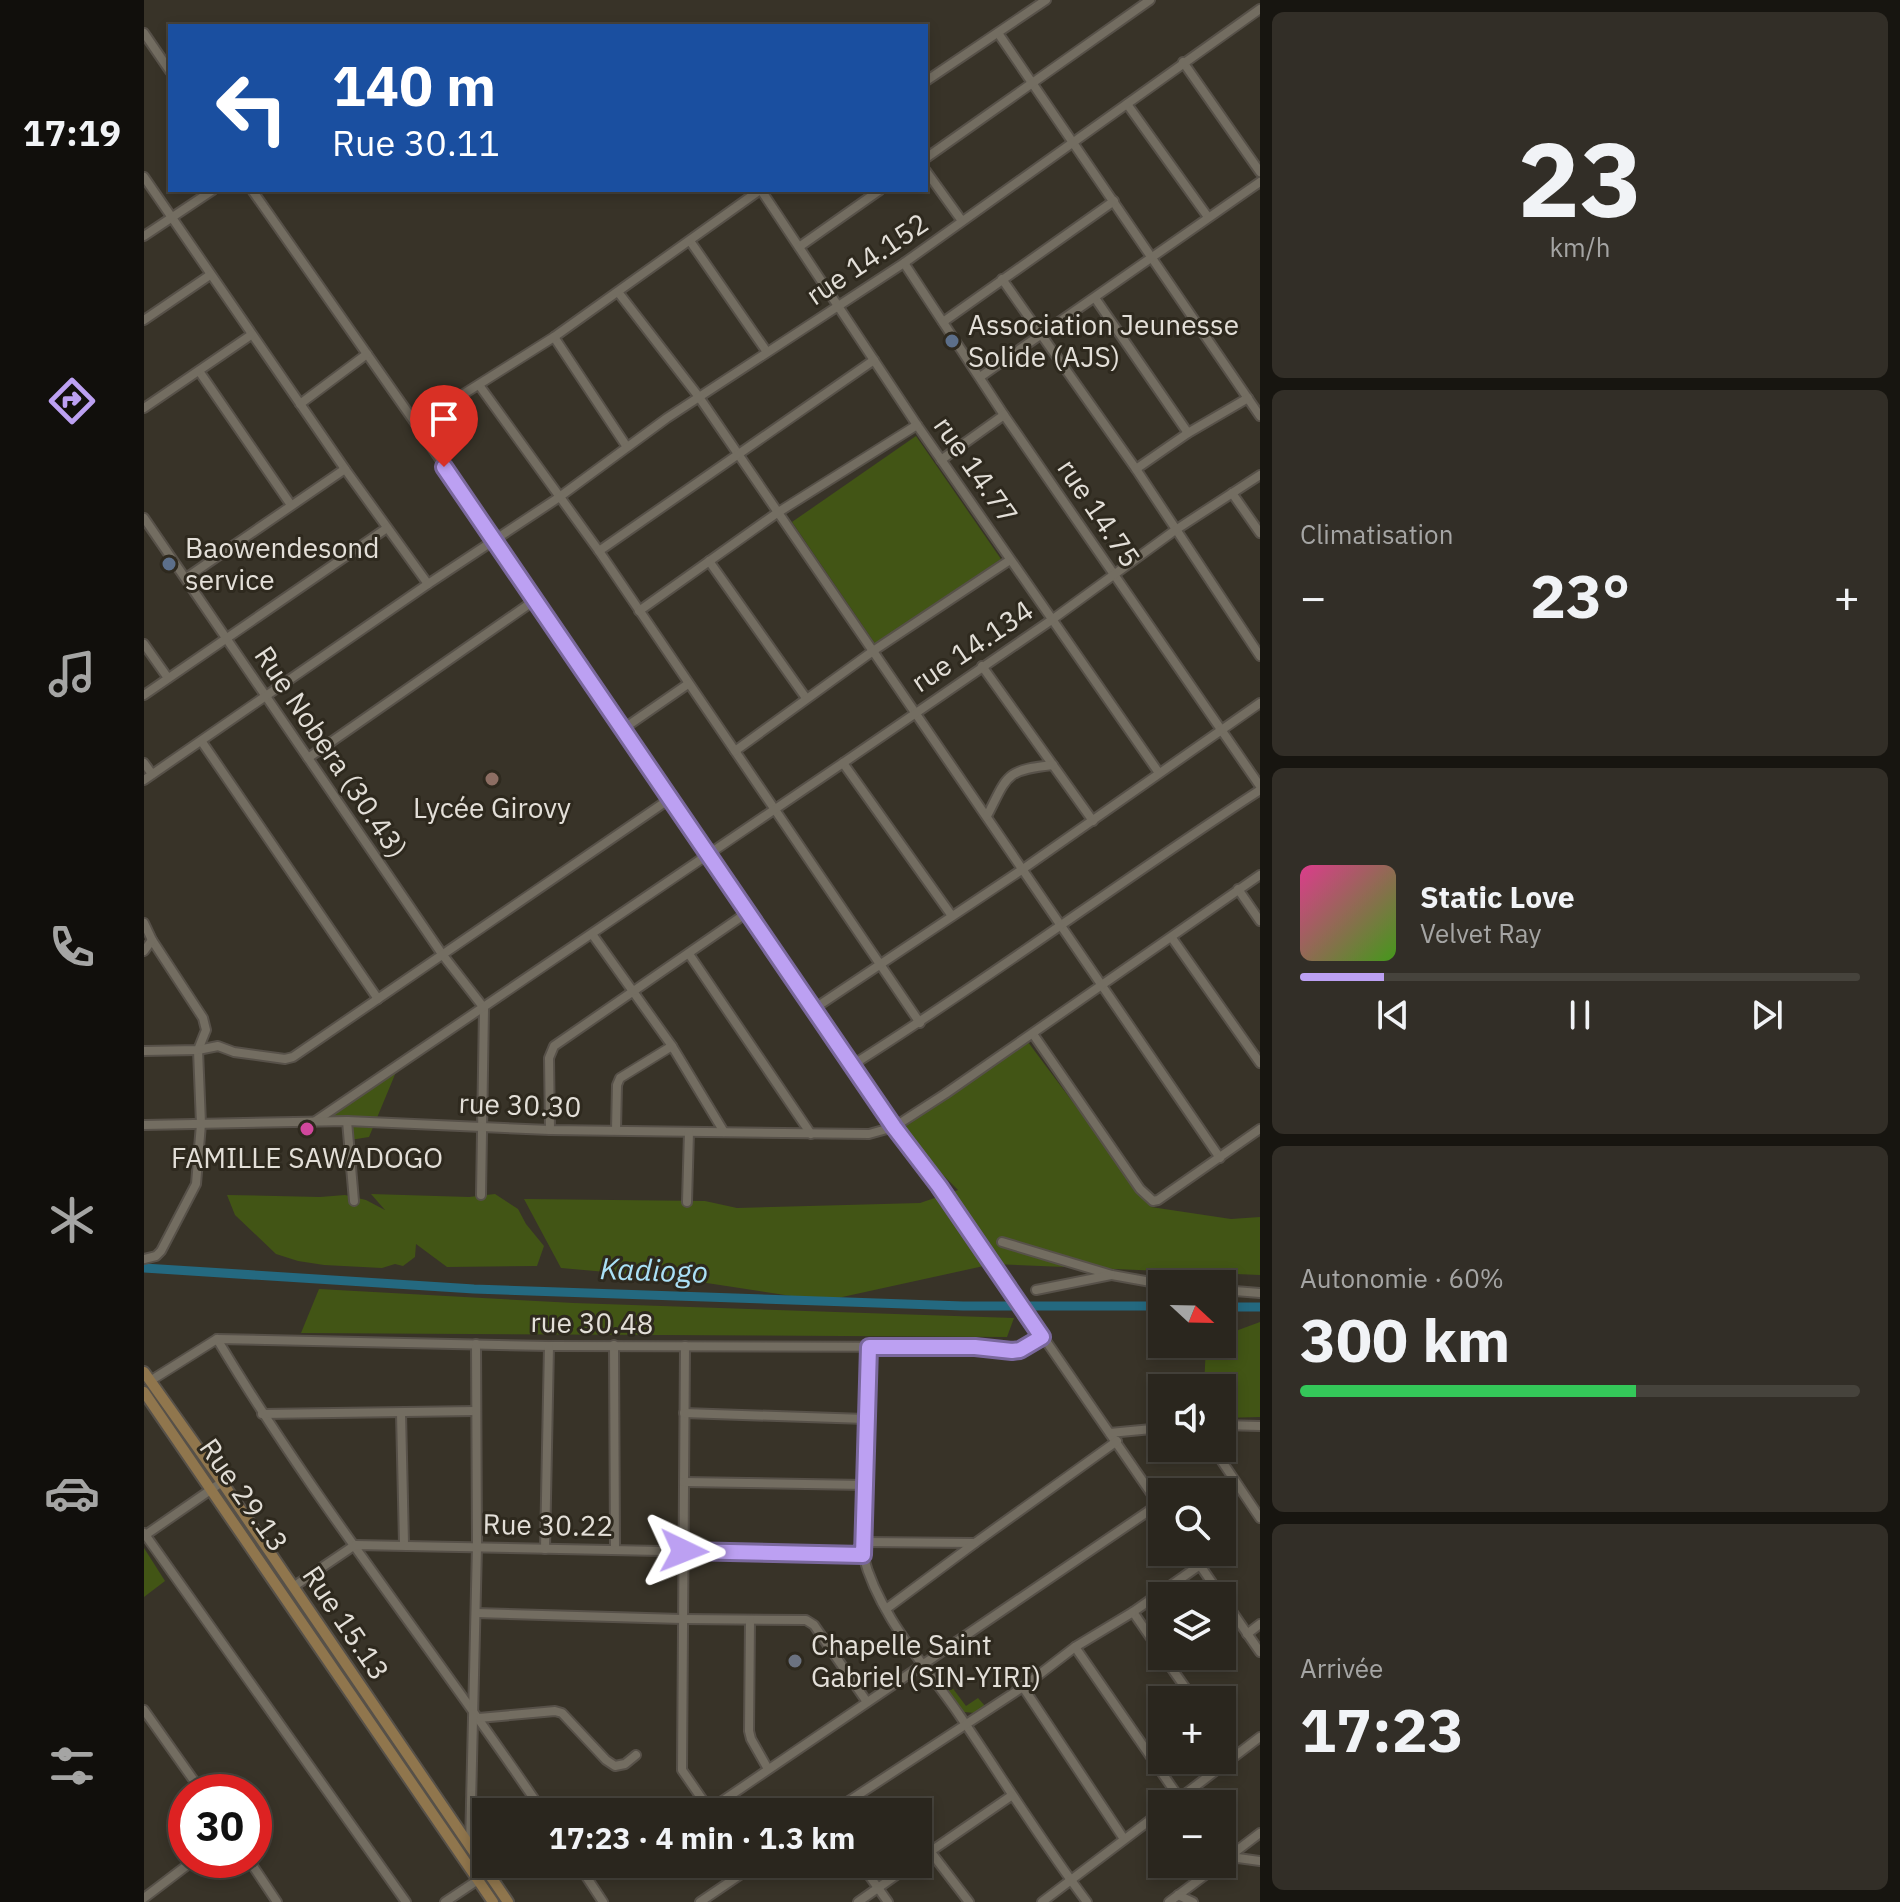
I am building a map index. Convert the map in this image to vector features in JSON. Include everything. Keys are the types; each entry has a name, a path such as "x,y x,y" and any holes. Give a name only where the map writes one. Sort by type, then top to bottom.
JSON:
{"main road":[{"name":"Rue 15.13","path":"147,1376 472,1853"},
{"name":"Rue 29.13","path":"144,1392 472,1860"},
{"name":"Rue 29.13","path":"484,1878 493,1902"},
{"name":"Rue 15.13","path":"485,1878 508,1902"}],"street":[{"path":"928,80 1046,0"},
{"path":"928,157 1150,0"},
{"name":"rue 14.152","path":"148,777 558,498 699,397 904,263 1260,9"},
{"path":"144,33 168,68"},
{"path":"998,33 1260,416"},
{"path":"1183,62 1260,172"},
{"path":"1127,104 1208,217"},
{"path":"928,174 962,221"},
{"path":"144,177 251,335 428,584"},
{"path":"980,377 1260,182"},
{"path":"144,236 210,192"},
{"path":"253,192 416,424 894,1127 939,1186 1148,1489"},
{"path":"416,424 554,337 758,192"},
{"name":"rue 14.77","path":"762,192 917,425 1159,773"},
{"path":"799,247 877,192"},
{"path":"943,322 1114,201"},
{"path":"690,241 767,352"},
{"name":"rue 14.75","path":"904,263 1004,415 1260,788"},
{"path":"144,320 210,275"},
{"path":"1002,279 1136,469 1174,531 1260,656"},
{"path":"618,292 699,397 1220,1158"},
{"path":"1095,298 1188,433"},
{"path":"144,408 251,335"},
{"path":"554,337 627,447"},
{"path":"300,404 367,354"},
{"path":"599,551 874,360"},
{"path":"199,371 291,505"},
{"path":"479,385 599,551 920,1023"},
{"path":"1136,469 1188,433 1248,398"},
{"path":"941,460 1004,415"},
{"path":"639,611 777,513 917,425"},
{"path":"186,578 345,469"},
{"name":"rue 14.134","path":"314,1122 1260,475"},
{"path":"1232,493 1260,533"},
{"name":"Rue Nobera (30.43)","path":"144,518 442,954 484,1008"},
{"path":"144,695 387,528"},
{"path":"735,751 873,651 1010,560"},
{"path":"709,561 806,698"},
{"path":"308,758 535,600"},
{"path":"144,644 168,678"},
{"path":"982,666 1093,821"},
{"path":"623,729 688,684"},
{"path":"815,1008 1023,869 1260,703"},
{"path":"202,742 378,999"},
{"path":"144,763 148,777"},
{"path":"843,763 952,916"},
{"path":"987,816 1010,774 1026,768 1053,765"},
{"path":"854,1064 920,1023 1260,788"},
{"path":"144,1051 198,1050 218,1046 234,1052 285,1059 293,1057 671,798"},
{"path":"894,1127 1102,987 1260,875"},
{"path":"1238,889 1260,921"},
{"path":"550,1130 549,1058 554,1046 748,912"},
{"path":"144,923 203,1018 206,1030 198,1050 201,1124 196,1184 161,1251 144,1259"},
{"path":"592,934 672,1046 724,1132"},
{"path":"1172,938 1260,1063"},
{"path":"144,951 152,940"},
{"path":"689,954 811,1134"},
{"path":"481,1195 484,1008"},
{"path":"1033,1034 1149,1198 1158,1200 1260,1129"},
{"path":"616,1130 617,1085 620,1078 672,1046"},
{"path":"347,1121 354,1201"},
{"name":"rue 30.30","path":"144,1125 347,1121 550,1130 811,1134 869,1134 894,1127"},
{"path":"687,1202 689,1132"},
{"path":"1002,1242 1112,1275 1148,1281"},
{"path":"1036,1290 1112,1275"},
{"path":"1236,1291 1260,1293"},
{"name":"rue 30.48","path":"217,1339 549,1346 975,1347 1012,1351 1020,1350 1042,1337"},
{"path":"147,1376 217,1339 262,1414 533,1798"},
{"path":"470,1849 477,1546 476,1344"},
{"path":"614,1345 615,1549"},
{"path":"545,1549 549,1346"},
{"path":"685,1346 682,1770 701,1798"},
{"path":"869,1347 863,1555 867,1569 886,1609 1011,1796 1087,1902"},
{"path":"262,1414 476,1411"},
{"path":"401,1413 404,1544"},
{"path":"684,1413 866,1419"},
{"path":"1236,1425 1260,1426"},
{"path":"886,1609 1114,1437 1148,1431"},
{"path":"1222,1462 1260,1518"},
{"path":"222,1482 144,1535 406,1902"},
{"path":"684,1482 865,1485"},
{"path":"728,1798 1148,1515"},
{"path":"864,1542 975,1543"},
{"path":"293,1587 355,1545"},
{"name":"Rue 30.22","path":"355,1545 863,1555"},
{"path":"853,1798 1023,1687 1075,1647 1133,1612 1199,1566"},
{"path":"1133,1612 1148,1634"},
{"path":"476,1613 809,1621 867,1702"},
{"path":"1236,1618 1260,1652"},
{"path":"750,1620 749,1731 768,1769"},
{"path":"1247,1634 1260,1624"},
{"path":"1075,1647 1169,1790"},
{"path":"1023,1687 1124,1839"},
{"path":"144,1710 189,1774"},
{"path":"479,1718 555,1711 562,1713 615,1766 625,1764 636,1755"},
{"path":"1236,1755 1260,1737"},
{"path":"1190,1790 1211,1774"},
{"path":"932,1850 1011,1796"},
{"path":"1042,1902 1148,1821"},
{"path":"1236,1852 1260,1833"},
{"path":"932,1854 969,1902"},
{"path":"1236,1859 1260,1861"},
{"path":"144,1898 170,1878"},
{"path":"261,1878 277,1902"},
{"path":"445,1902 480,1878"},
{"path":"587,1878 603,1902"},
{"path":"700,1902 733,1878"},
{"path":"871,1878 888,1902"},
{"path":"858,1902 892,1878"},
{"path":"1169,1902 1201,1878"},
{"path":"1178,1895 1193,1902"}],"green space":[{"path":"916,436 1001,559 876,645 792,522"},
{"path":"1028,1042 1151,1207 1231,1219 1260,1217 1260,1275 1236,1274 1236,1270 1148,1270 993,1264 824,1301 674,1278 561,1268 524,1199 705,1201 737,1208 920,1203 958,1190 899,1131"},
{"path":"391,1071 396,1072 369,1137 350,1140 350,1117 324,1117"},
{"path":"371,1194 469,1197 495,1194 518,1209 544,1246 537,1266 447,1267 416,1244 415,1257 403,1266 395,1264 382,1268 298,1261 276,1254 235,1215 227,1195 345,1195 366,1200 385,1210"},
{"path":"319,1289 574,1303 1014,1318 1007,1337 301,1333"},
{"path":"1260,1322 1260,1417 1236,1418 1236,1374 1205,1374 1205,1358 1236,1358 1236,1331"},
{"path":"144,1548 165,1581 144,1597"},
{"path":"951,1686 966,1706 978,1698 985,1706 975,1713 964,1712 946,1689"}],"waterway":[{"name":"Kadiogo","path":"144,1268 474,1289 963,1306 1148,1306"},
{"name":"Kadiogo","path":"1236,1307 1260,1307"}],"place":[{"name":"Association Jeunesse Solide (AJS)","path":"952,341"},
{"name":"Baowendesond service","path":"169,564"},
{"name":"Lycée Girovy","path":"492,779"},
{"name":"FAMILLE SAWADOGO","path":"307,1129"},
{"name":"Chapelle Saint Gabriel (SIN-YIRI)","path":"795,1661"}],"route":[{"path":"444,467 854,1064 894,1127 939,1186 1042,1337 1027,1347 1012,1351 975,1347 869,1347 863,1555 684,1551"}]}
